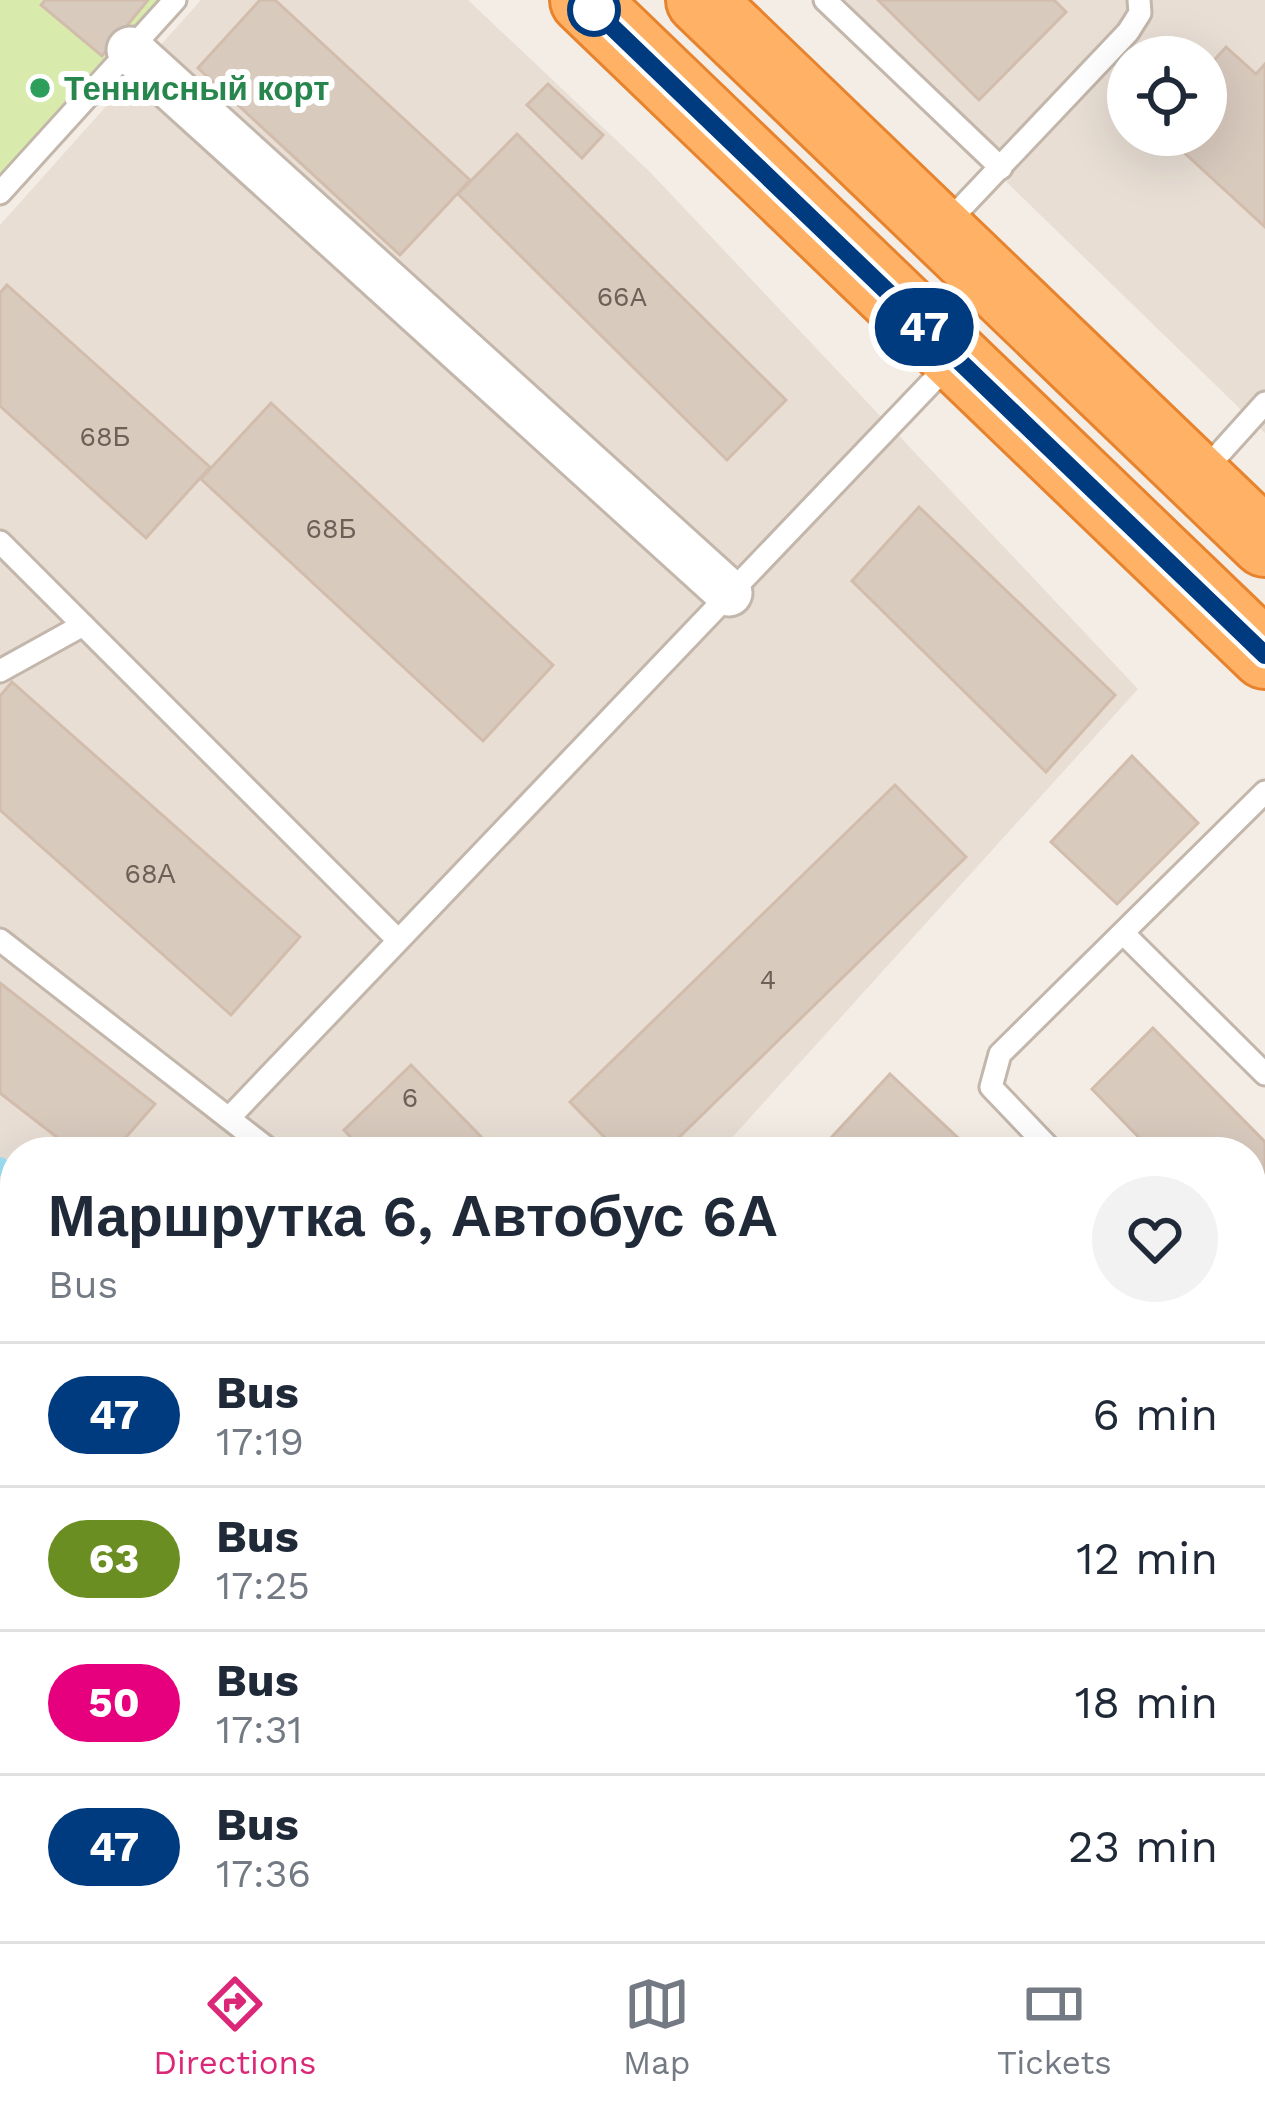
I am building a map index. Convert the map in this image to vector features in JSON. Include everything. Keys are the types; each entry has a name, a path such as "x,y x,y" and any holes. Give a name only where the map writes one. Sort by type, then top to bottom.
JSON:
{"highway":[{"path":"584,0 1265,655"},
{"path":"700,0 1265,543"}],"street":[{"path":"130,50 728,593"}],"lane":[{"path":"0,193 175,0"},
{"path":"825,0 1001,168"},
{"path":"941,229 1128,32 1140,14 1139,0"},
{"path":"230,1118 956,358"},
{"path":"1197,479 1265,403"},
{"path":"0,542 398,940"},
{"path":"0,671 83,625"},
{"path":"1039,1137 991,1087 1000,1054 1265,792"},
{"path":"1123,933 1265,1074"},
{"path":"0,940 253,1137"}],"shaded area":[{"path":"201,0 468,0 650,172 1138,689 733,1137 0,1137 0,225"},
{"path":"819,0 1265,0 1265,433"}],"green space":[{"name":"Теннисный корт","path":"0,0 161,0 0,177"}],"building":[{"path":"45,0 148,0 102,56 41,5"},
{"path":"260,0 275,0 470,180 400,255 198,68"},
{"path":"878,0 1054,0 1066,12 979,100"},
{"path":"1227,48 1256,74 1265,64 1265,227 1188,156 1227,156"},
{"path":"548,84 603,135 582,158 527,105"},
{"path":"517,134 786,400 727,460 458,194"},
{"path":"7,285 210,467 146,538 0,406 0,293"},
{"path":"271,403 553,665 483,741 201,479"},
{"path":"919,507 1115,695 1046,772 852,581"},
{"path":"12,682 300,937 231,1015 0,810 0,696"},
{"path":"1132,756 1198,823 1117,904 1051,842"},
{"path":"895,785 966,857 679,1137 604,1137 570,1102"},
{"path":"0,983 155,1104 126,1137 57,1137 0,1093"},
{"path":"1153,1028 1260,1137 1138,1137 1092,1089"},
{"path":"411,1065 481,1137 351,1137 344,1130"},
{"path":"890,1074 957,1137 832,1137"}],"bus line":[{"name":"47","path":"584,0 1265,655"}],"place":[{"name":"Теннисный корт","path":"40,88"}]}
